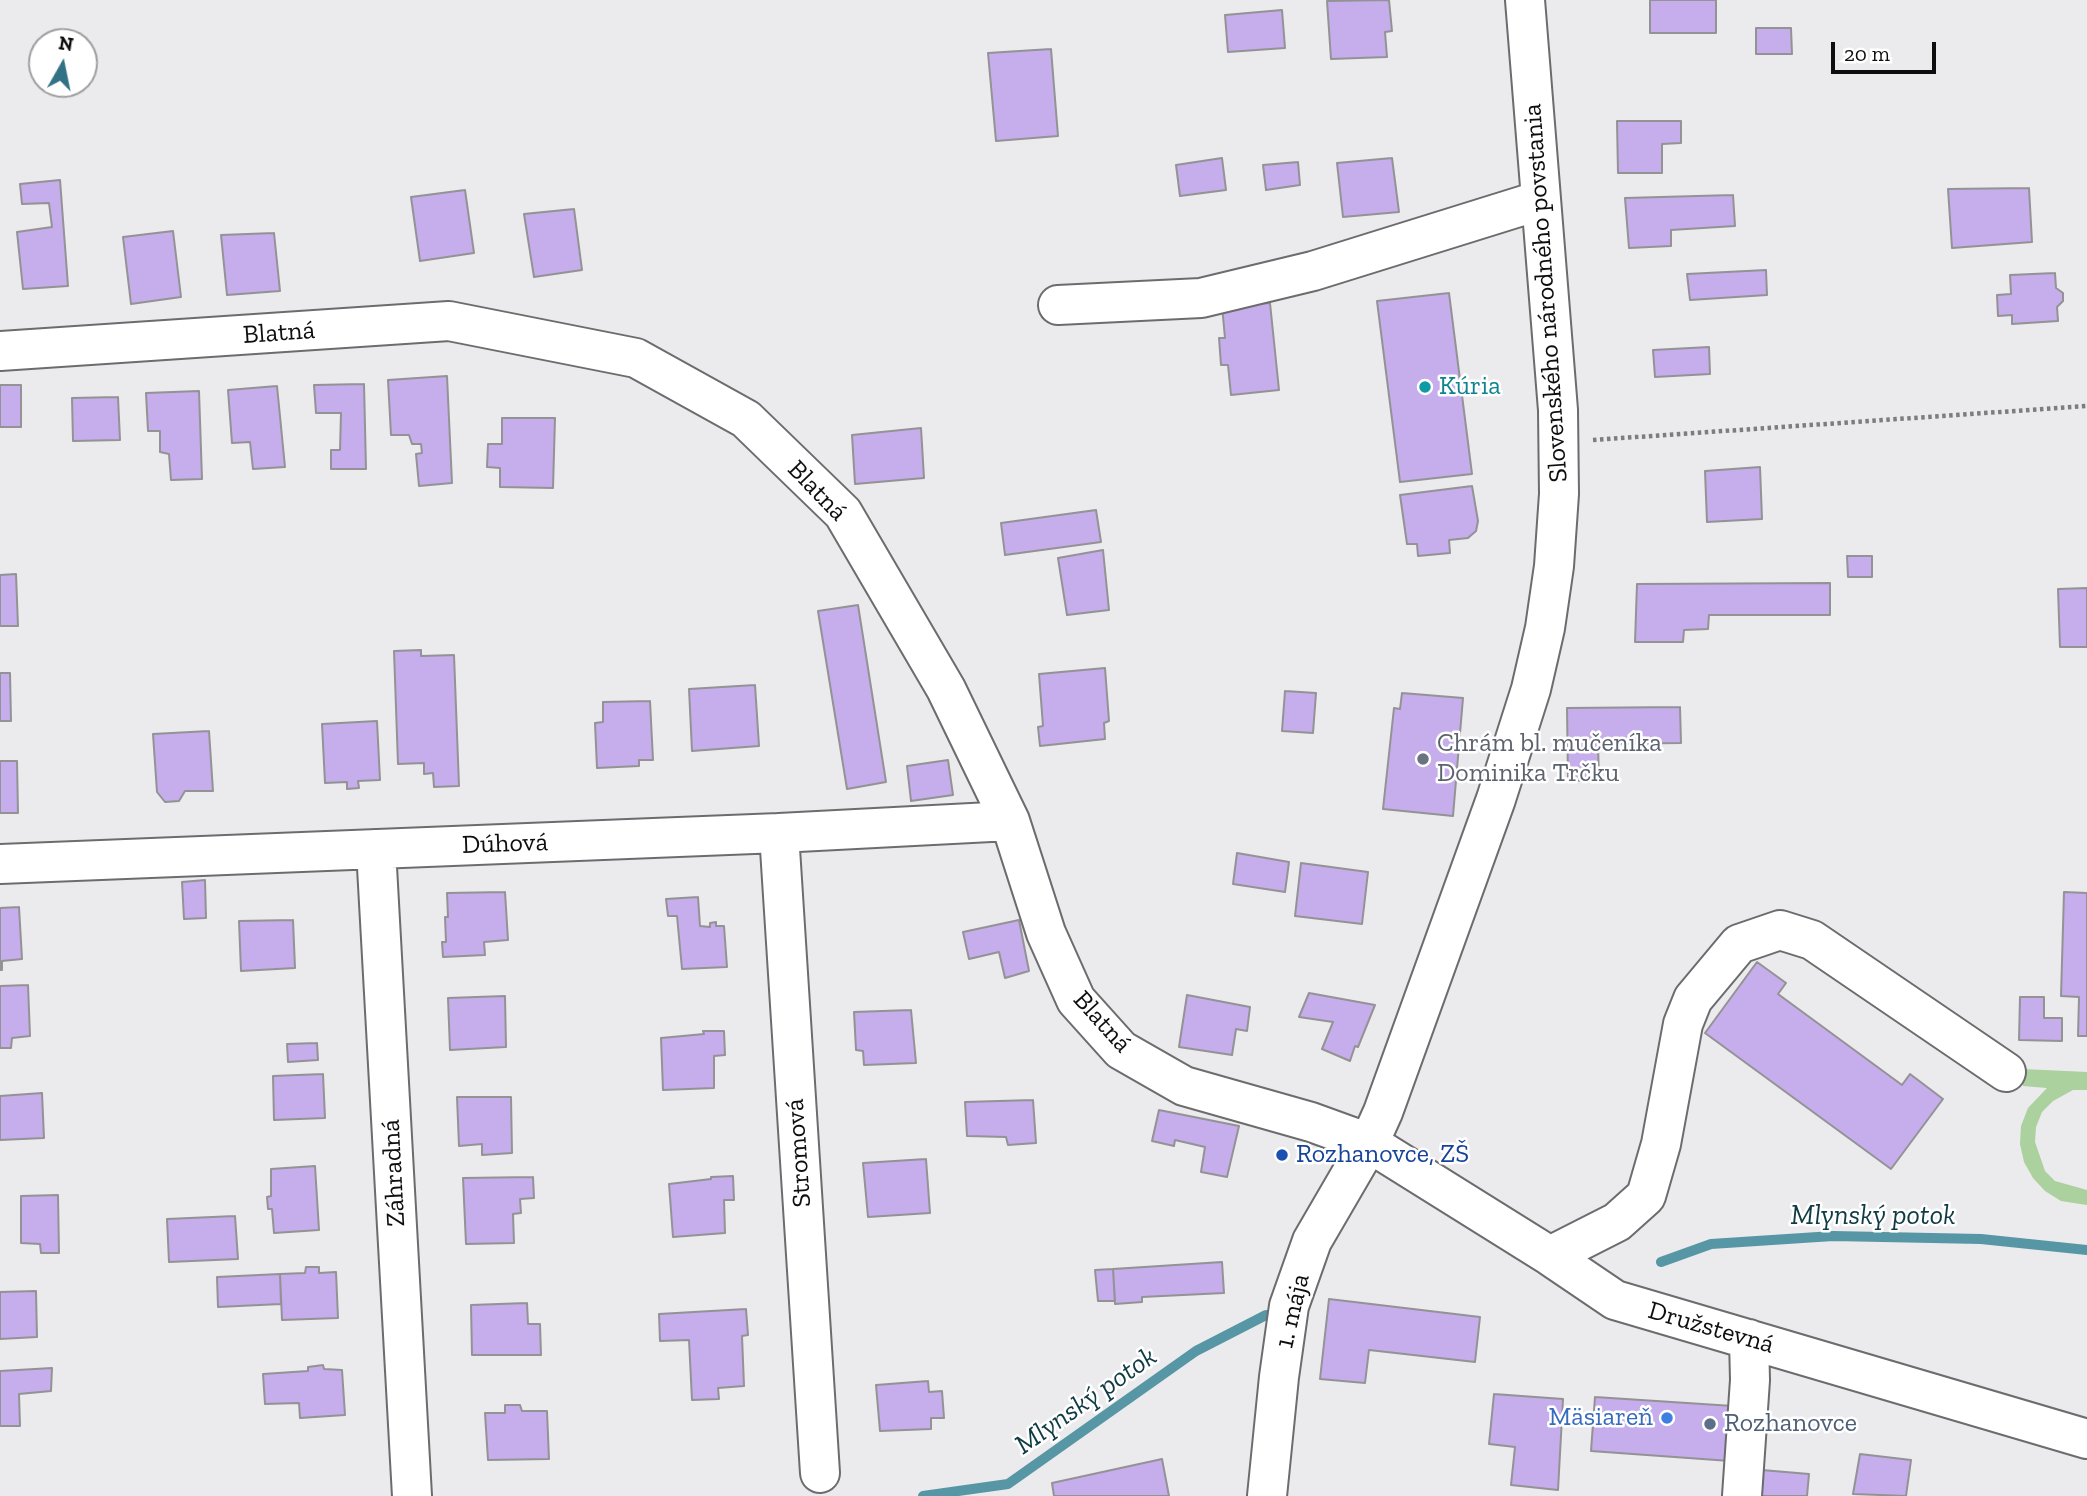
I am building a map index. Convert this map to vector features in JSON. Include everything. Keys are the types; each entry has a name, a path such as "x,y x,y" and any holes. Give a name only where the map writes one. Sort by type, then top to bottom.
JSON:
{"street":[{"name":"Slovenského národného povstania","path":"1369,1143 1383,1112 1496,799 1531,689 1545,628 1554,566 1559,494 1559,441 1525,0"},
{"path":"1058,305 1201,298 1313,271 1541,200"},
{"name":"Blatná","path":"0,351 449,321 636,358 746,419 843,513 946,689 1010,821 1046,933 1076,1000 1121,1050 1184,1086 1311,1122 1369,1143"},
{"name":"Dúhová","path":"0,863 779,833 1010,821"},
{"name":"Stromová","path":"779,833 820,1473"},
{"name":"Záhradná","path":"376,849 412,1496"},
{"path":"1550,1256 1617,1222 1646,1196 1661,1144 1683,1024 1693,999 1739,943 1780,930 1812,940 2007,1072"},
{"name":"Družstevná","path":"1369,1143 1550,1256 1615,1300 2087,1439"},
{"name":"1. mája","path":"1267,1496 1289,1307 1312,1241 1369,1143"},
{"path":"1742,1496 1750,1380 1749,1339"}],"path":[{"path":"1559,441 2087,407"}],"green space":[{"path":"2023,1069 2087,1072 2087,1090 2073,1090 2053,1101 2042,1112 2036,1127 2035,1142 2045,1171 2055,1181 2087,1190 2087,1205 2061,1201 2045,1191 2024,1162 2020,1144 2021,1126 2028,1108 2047,1088 2023,1086"}],"building":[{"path":"1389,0 1392,31 1385,32 1387,57 1331,59 1327,1"},
{"path":"1650,0 1716,0 1716,33 1650,33"},
{"path":"1282,10 1285,48 1228,52 1225,15"},
{"path":"1756,28 1791,28 1792,54 1756,54"},
{"path":"1051,49 1058,136 996,141 988,53"},
{"path":"1617,121 1681,121 1681,143 1662,144 1662,173 1618,173"},
{"path":"1222,158 1226,190 1180,196 1176,165"},
{"path":"1392,158 1399,212 1343,217 1337,163"},
{"path":"1298,162 1300,185 1266,190 1263,165"},
{"path":"60,180 68,286 23,289 17,232 52,227 49,203 22,204 20,184"},
{"path":"2029,188 2032,242 1952,248 1948,189"},
{"path":"465,190 474,253 420,261 411,197"},
{"path":"1733,195 1735,226 1671,230 1671,246 1629,248 1625,198"},
{"path":"574,209 582,270 534,277 524,214"},
{"path":"173,231 181,297 131,304 123,237"},
{"path":"274,233 280,291 227,295 221,235"},
{"path":"1766,270 1767,295 1690,300 1687,274"},
{"path":"2055,273 2056,288 2063,293 2063,301 2057,307 2058,321 2012,324 2012,315 1998,316 1997,295 2011,294 2010,275"},
{"name":"Kúria","path":"1449,293 1472,474 1400,482 1377,301"},
{"path":"1270,303 1279,390 1231,395 1228,365 1221,365 1219,338 1225,338 1222,306"},
{"path":"1709,347 1710,374 1655,377 1653,350"},
{"path":"447,376 452,483 419,486 416,454 422,453 421,444 412,444 409,435 391,435 388,380"},
{"path":"364,384 366,469 331,469 331,450 340,450 341,413 316,413 314,385"},
{"path":"0,385 21,385 21,427 0,427"},
{"path":"277,386 285,467 253,469 250,442 232,443 228,390"},
{"path":"199,391 202,479 171,480 169,454 160,452 160,431 148,431 146,393"},
{"path":"118,397 120,440 73,441 72,398"},
{"path":"502,418 555,418 553,488 500,487 500,468 487,467 488,444 502,444"},
{"path":"921,428 924,478 855,484 852,435"},
{"path":"1760,467 1762,519 1707,522 1705,471"},
{"path":"1472,486 1478,521 1476,531 1468,538 1449,540 1450,553 1418,556 1417,544 1407,544 1400,495"},
{"path":"1096,510 1101,542 1005,555 1001,523"},
{"path":"1103,550 1109,610 1067,615 1058,558"},
{"path":"1847,556 1872,556 1872,577 1848,577"},
{"path":"16,574 18,626 0,626 0,575"},
{"path":"1830,583 1830,615 1709,615 1708,629 1684,630 1683,642 1635,642 1637,584"},
{"path":"2087,588 2087,647 2060,647 2058,589"},
{"path":"858,605 886,782 847,789 818,611"},
{"path":"421,650 421,656 454,655 459,786 434,787 433,773 424,774 424,763 398,764 394,651"},
{"path":"1105,668 1109,721 1104,723 1105,739 1040,746 1038,727 1043,726 1039,674"},
{"path":"0,673 10,673 11,721 0,721"},
{"path":"755,685 759,746 692,751 689,689"},
{"path":"1285,691 1316,693 1313,733 1282,731"},
{"name":"Chrám bl. mučeníka Dominika Trčku","path":"1402,693 1463,698 1453,816 1383,809 1394,708 1400,709"},
{"path":"650,701 653,760 639,760 639,766 597,768 595,723 603,722 603,702"},
{"path":"1680,707 1681,743 1598,744 1599,780 1568,781 1567,708"},
{"path":"377,721 380,780 358,781 359,788 347,789 347,782 325,783 322,724"},
{"path":"209,731 213,791 185,791 179,801 165,802 157,792 153,734"},
{"path":"948,760 953,795 911,801 907,766"},
{"path":"0,761 17,761 18,813 0,813"},
{"path":"1237,853 1289,862 1285,892 1233,884"},
{"path":"1301,863 1368,872 1362,924 1295,916"},
{"path":"205,880 206,918 184,919 182,882"},
{"path":"505,892 508,940 484,942 485,955 443,957 442,942 446,942 445,917 448,917 447,893"},
{"path":"2064,892 2087,893 2087,1036 2078,1036 2079,997 2061,996"},
{"path":"698,897 700,926 710,927 710,923 716,922 716,926 724,926 727,967 682,969 677,916 668,916 666,899"},
{"path":"19,907 22,959 2,961 0,970 0,908"},
{"path":"293,920 295,968 241,971 239,921"},
{"path":"1019,920 1029,971 1005,978 999,952 969,959 963,932"},
{"path":"1757,962 1786,983 1778,994 1902,1085 1910,1074 1943,1099 1891,1169 1705,1033"},
{"path":"28,985 30,1036 12,1038 11,1048 0,1048 0,986"},
{"path":"1309,993 1375,1005 1350,1061 1322,1049 1333,1022 1299,1017"},
{"path":"1187,995 1250,1007 1247,1031 1236,1029 1232,1055 1179,1047"},
{"path":"505,996 506,1047 450,1050 448,998"},
{"path":"2020,997 2044,997 2044,1018 2062,1018 2062,1041 2019,1040"},
{"path":"911,1010 916,1063 864,1065 863,1051 856,1050 854,1012"},
{"path":"703,1031 724,1031 725,1055 714,1056 714,1088 663,1090 661,1038 704,1034"},
{"path":"317,1043 318,1060 288,1062 287,1044"},
{"path":"323,1074 325,1118 274,1120 273,1076"},
{"path":"42,1093 44,1138 0,1140 0,1096"},
{"path":"457,1097 511,1097 512,1153 482,1155 482,1144 459,1146"},
{"path":"1033,1100 1036,1143 1008,1145 1006,1137 967,1136 965,1102"},
{"path":"1159,1110 1239,1126 1227,1177 1201,1172 1205,1147 1175,1140 1174,1146 1152,1141"},
{"path":"926,1159 930,1213 868,1217 863,1163"},
{"path":"315,1166 319,1230 274,1233 272,1209 268,1209 267,1197 271,1196 271,1169"},
{"path":"733,1176 734,1200 724,1200 725,1233 673,1237 669,1184"},
{"path":"533,1177 534,1198 520,1199 521,1213 513,1214 514,1243 466,1244 463,1178"},
{"path":"58,1195 59,1253 41,1253 40,1244 21,1243 21,1196"},
{"path":"235,1216 238,1259 169,1262 167,1219"},
{"path":"1222,1262 1224,1293 1142,1297 1142,1302 1115,1304 1113,1269"},
{"path":"306,1267 319,1267 319,1273 336,1272 338,1318 282,1320 280,1274 305,1273"},
{"path":"1113,1269 1115,1301 1098,1301 1095,1270"},
{"path":"280,1274 281,1304 218,1307 217,1277"},
{"path":"36,1291 37,1337 0,1339 0,1292"},
{"path":"1329,1299 1480,1317 1475,1362 1369,1350 1365,1383 1320,1379"},
{"path":"527,1303 528,1324 540,1324 541,1355 472,1355 471,1305"},
{"path":"746,1309 748,1335 742,1336 744,1386 718,1388 719,1399 692,1400 689,1340 660,1341 659,1314"},
{"path":"323,1365 324,1369 342,1370 345,1415 300,1418 299,1403 265,1404 263,1374 308,1371 308,1367"},
{"path":"52,1368 51,1391 19,1394 20,1426 0,1426 0,1371"},
{"path":"928,1381 929,1392 942,1391 944,1418 931,1418 931,1429 880,1431 876,1385"},
{"path":"1494,1394 1563,1399 1558,1490 1511,1485 1515,1447 1489,1444"},
{"path":"1595,1397 1733,1406 1730,1461 1591,1451"},
{"path":"505,1405 520,1405 522,1411 547,1411 549,1459 488,1460 485,1413 505,1413"},
{"path":"1860,1454 1911,1460 1906,1496 1853,1494"},
{"path":"1162,1459 1169,1496 1054,1496 1052,1483"},
{"path":"1762,1470 1809,1474 1807,1496 1759,1496"}],"waterway":[{"name":"Mlynský potok","path":"1661,1262 1711,1244 1833,1236 1981,1239 2087,1250"},
{"name":"Mlynský potok","path":"923,1496 1008,1484 1196,1351 1266,1315"}],"place":[{"name":"Kúria","path":"1425,387"},
{"name":"Chrám bl. mučeníka Dominika Trčku","path":"1423,759"},
{"name":"Rozhanovce, ZŠ","path":"1282,1155"},
{"name":"Mäsiareň","path":"1667,1418"},
{"name":"Rozhanovce","path":"1710,1424"}]}
